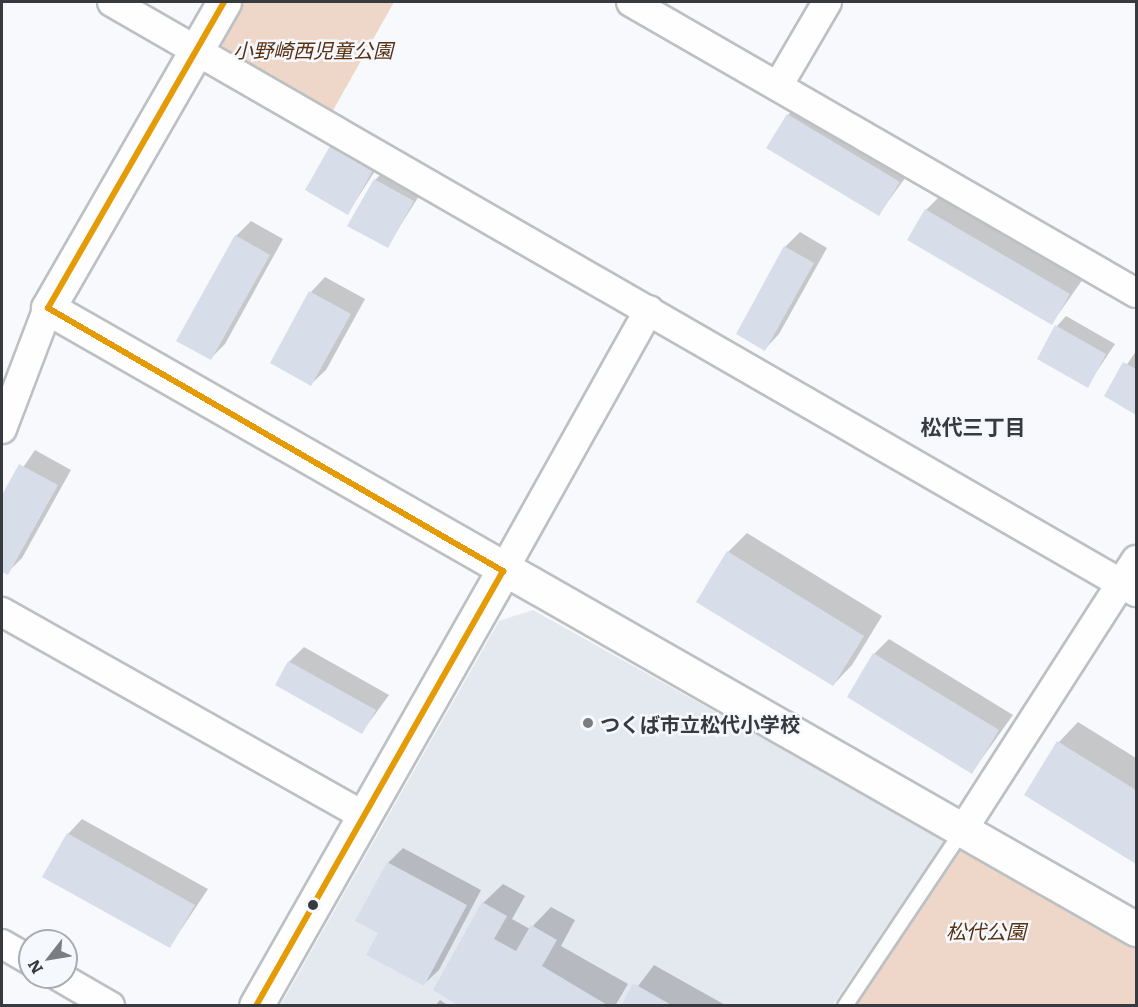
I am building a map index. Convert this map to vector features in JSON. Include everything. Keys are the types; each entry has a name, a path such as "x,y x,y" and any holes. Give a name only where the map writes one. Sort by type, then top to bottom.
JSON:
{"street":[{"path":"112,2 649,310 1132,578 962,831"},
{"path":"2,429 48,308 224,2"},
{"path":"631,2 1137,293"},
{"path":"778,86 827,2"},
{"path":"48,308 503,571 1137,929"},
{"path":"256,1005 361,814 503,571 649,310"},
{"path":"2,612 361,814"},
{"path":"2,944 18,953"},
{"path":"78,987 111,1005"}],"lane":[{"path":"845,1005 962,831"}],"shaded area":[{"name":"つくば市立松代小学校","path":"533,610 945,840 833,1005 280,1006 499,621"}],"green space":[{"name":"小野崎西児童公園","path":"242,2 394,2 331,114 226,52 220,41"},
{"name":"松代公園","path":"962,831 1136,929 1136,1005 845,1006"}],"building":[{"path":"787,114 900,182 879,216 766,148"},
{"path":"330,146 373,170 348,215 305,190"},
{"path":"374,179 414,201 388,248 347,226"},
{"path":"925,209 1070,294 1052,325 907,240"},
{"path":"235,235 270,255 211,360 176,341"},
{"path":"784,246 814,263 765,351 736,334"},
{"path":"309,291 351,314 311,386 270,363"},
{"path":"1055,325 1106,354 1088,388 1037,359"},
{"path":"1123,362 1136,369 1136,415 1104,396"},
{"path":"19,464 58,485 8,575 2,572 2,495"},
{"path":"727,551 864,636 833,686 696,602"},
{"path":"873,653 999,730 972,774 847,697"},
{"path":"288,661 376,710 362,734 275,685"},
{"path":"1057,741 1136,790 1136,864 1024,795"},
{"path":"67,833 195,905 170,948 42,877"},
{"path":"387,862 467,905 424,986 366,955 378,933 355,921"},
{"path":"482,902 507,916 494,939 516,951 531,925 557,940 542,966 609,1006 459,1006 433,990"},
{"path":"633,983 673,1006 621,1006"}],"transit line":[{"path":"224,2 48,308 503,571 256,1006"}],"place":[{"name":"つくば市立松代小学校","path":"588,723"}],"district":[{"name":"松代三丁目","path":"973,426"}]}
